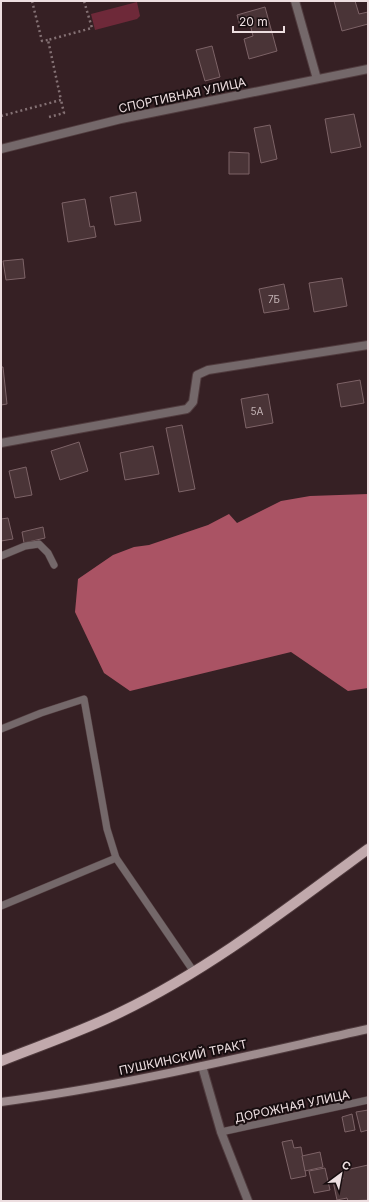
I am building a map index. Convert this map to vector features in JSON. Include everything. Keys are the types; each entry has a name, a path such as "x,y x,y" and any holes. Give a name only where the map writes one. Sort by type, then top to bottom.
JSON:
{"main road":[{"path":"1,1062 121,1012 194,972 279,915 368,848"},
{"name":"ПУШКИНСКИЙ ТРАКТ","path":"1,1102 59,1094 202,1066 368,1029"}],"street":[{"path":"295,1 317,79"},
{"name":"СПОРТИВНАЯ УЛИЦА","path":"1,149 121,119 368,69"},
{"path":"1,443 187,409 193,402 197,375 208,370 368,345"},
{"path":"202,1066 221,1132 248,1201"}],"lane":[{"path":"1,556 25,546 39,544 48,553 54,565"},
{"path":"1,729 41,713 84,699 107,829 116,858 194,972"},
{"path":"1,906 116,858"},
{"name":"ДОРОЖНАЯ УЛИЦА","path":"221,1132 368,1100"}],"path":[{"path":"32,1 42,41 92,28 84,1"},
{"path":"48,40 64,113 49,117"},
{"path":"1,116 61,100"}],"shaded area":[{"path":"137,2 140,16 137,19 95,30 91,14"},
{"path":"368,494 368,688 348,691 291,652 130,691 104,673 75,612 78,579 113,555 134,547 149,545 208,525 229,514 237,523 281,501 310,496"}],"building":[{"path":"334,1 355,1 359,14 368,12 368,24 342,31"},
{"path":"265,7 277,51 249,59 244,39 253,36 250,24 240,26 237,15"},
{"path":"212,46 220,77 205,81 196,50"},
{"path":"354,114 361,147 331,153 325,119"},
{"path":"270,125 277,159 261,163 254,128"},
{"path":"229,152 249,153 249,174 229,174"},
{"path":"136,192 141,221 115,225 110,197"},
{"path":"85,199 90,227 94,226 96,237 68,242 62,203"},
{"path":"23,259 25,278 6,280 3,261"},
{"path":"342,278 347,306 314,312 309,283"},
{"path":"284,284 289,309 264,313 259,289"},
{"path":"1,367 3,367 7,404 1,405"},
{"path":"360,380 364,403 341,407 337,384"},
{"path":"268,394 273,423 246,428 241,399"},
{"path":"182,425 195,489 179,492 166,428"},
{"path":"79,442 88,471 60,480 51,451"},
{"path":"153,446 159,474 125,480 120,453"},
{"path":"26,467 32,495 15,498 9,471"},
{"path":"8,518 13,539 1,541 1,519"},
{"path":"43,527 45,538 24,543 22,532"},
{"path":"368,1110 368,1130 361,1132 356,1112"},
{"path":"352,1114 355,1130 345,1132 342,1117"},
{"path":"292,1140 294,1148 301,1147 306,1176 291,1179 282,1142"},
{"path":"320,1152 323,1167 305,1171 302,1156"},
{"path":"368,1165 368,1200 348,1201 347,1198 337,1200 333,1181 343,1179 341,1171"},
{"path":"325,1168 330,1190 314,1193 309,1171"}]}
